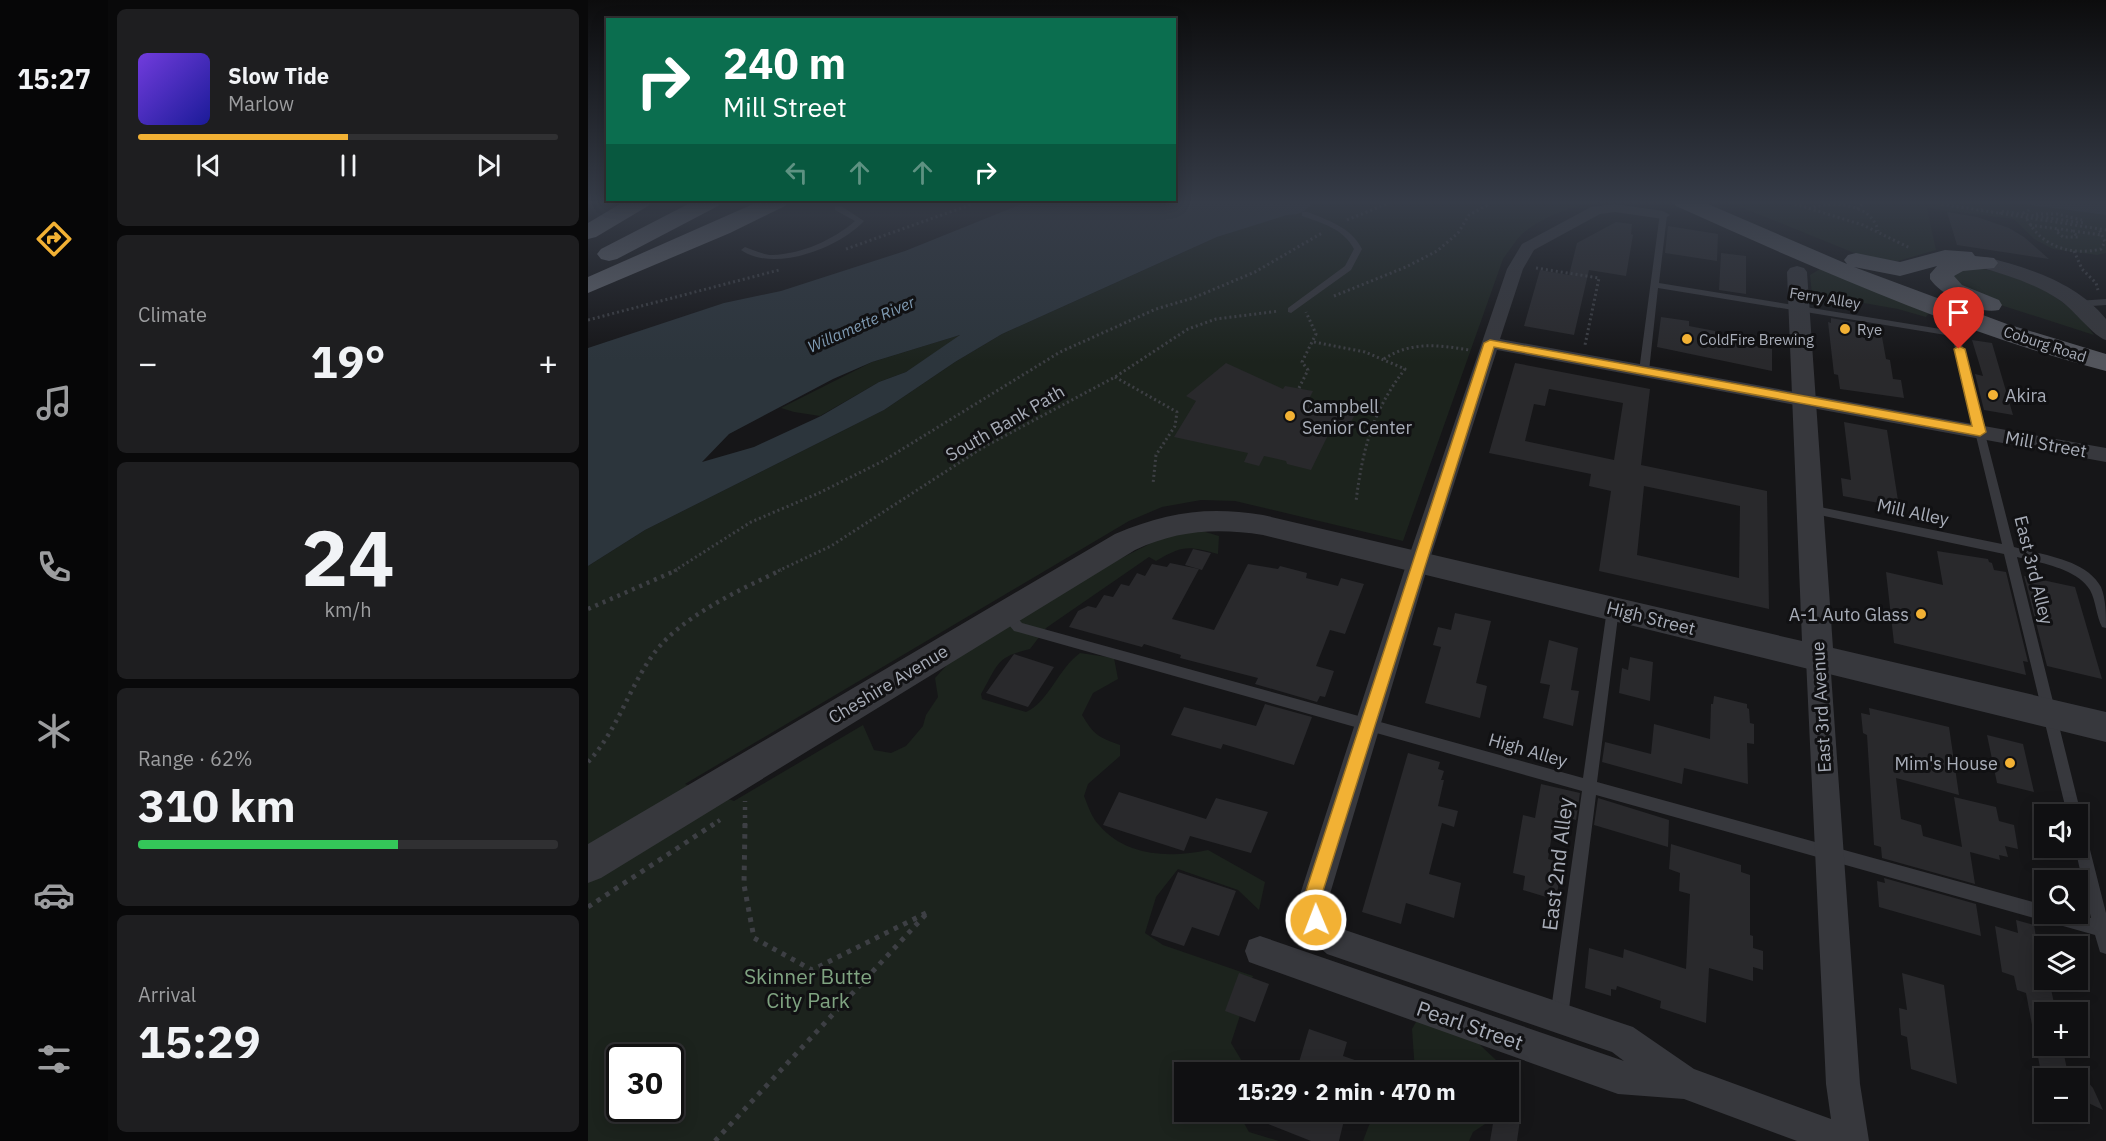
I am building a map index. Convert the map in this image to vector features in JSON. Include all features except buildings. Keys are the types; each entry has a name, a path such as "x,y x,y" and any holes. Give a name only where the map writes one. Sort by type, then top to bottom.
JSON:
{"highway":[{"path":"588,264 608,254"},
{"path":"588,286 661,254"}],"main road":[{"path":"1781,254 1797,272 1808,266 1836,261 1900,268 1945,257 1962,257 1986,263"},
{"name":"Coburg Road","path":"1817,254 2041,336 2106,363"},
{"name":"Coburg Road","path":"1822,254 1836,261"},
{"path":"1986,263 1962,263 1949,267 1942,274 1942,279 1962,294 2041,336"},
{"name":"Coburg Road","path":"2041,336 2106,348"}],"street":[{"path":"1367,725 1488,348 1515,269 1524,254"},
{"path":"1986,263 2030,276 2083,303 2106,333"},
{"name":"East 3rd Avenue","path":"1797,272 1843,1084 1852,1141"},
{"name":"Mill Street","path":"1488,348 1644,370 2106,455"},
{"name":"High Street","path":"1195,520 1213,519 1253,523 2106,727"},
{"name":"Cheshire Avenue","path":"588,865 1134,538 1151,530 1195,520"},
{"name":"Pearl Street","path":"1367,725 1314,894 1313,911 1319,927 1327,936 1338,943 1621,1039 1684,1082 1844,1141"},
{"name":"Pearl Street","path":"1260,951 1618,1077 1684,1082"}],"lane":[{"path":"758,254 770,258 792,254"},
{"path":"1291,310 1348,268 1356,254"},
{"path":"1644,370 1659,254"},
{"name":"Ferry Alley","path":"1655,285 1956,334"},
{"path":"2083,303 2106,302"},
{"name":"East 3rd Alley","path":"1956,334 2072,804"},
{"name":"Mill Alley","path":"1810,509 2009,550 2065,566 2086,577 2096,589 2106,623"},
{"name":"East 2nd Alley","path":"1559,1018 1613,609"},
{"name":"High Alley","path":"1006,614 1018,627 2034,910"},
{"path":"2085,858 2106,946"},
{"name":"High Alley","path":"2083,924 2104,930"}],"path":[{"path":"588,609 683,567 751,522 819,493 883,461 1060,352 1156,309 1193,298 1255,272 1286,254"},
{"path":"1326,300 1431,254"},
{"path":"2075,254 2082,269 2093,279 2099,289 2083,303"},
{"path":"1536,268 1599,278 1585,345"},
{"name":"South Bank Path","path":"588,762 603,746 652,655 669,637 695,616 756,582 831,546 982,448 1115,377 1188,329 1216,319 1251,313 1304,309 1317,328 1318,334 1314,342"},
{"path":"1299,388 1308,370 1302,363 1314,342 1365,352 1405,369 1387,393 1371,423 1363,451 1356,501"},
{"path":"1384,359 1402,349 1421,345 1488,348"},
{"path":"1115,377 1177,412 1175,426 1156,455 1153,484"},
{"path":"715,1141 928,912 812,970 754,938 744,885 743,771"},
{"path":"735,809 745,802"},
{"path":"588,907 726,816"}],"green space":[{"name":"Skinner Butte City Park","path":"1179,254 1507,254 1403,541 1235,501 1201,500 1162,507 1129,521 685,784 734,801 863,725 874,750 891,753 906,746 923,726 926,715 938,697 935,678 958,653 1106,566 1167,535 1202,531 1219,536 1218,554 1186,548 1156,561 1149,557 1046,628 1030,649 1004,659 995,669 981,694 982,699 1026,712 1041,701 1065,668 1080,653 1114,658 1118,679 1093,693 1082,715 1097,734 1120,745 1120,756 1088,784 1084,796 1094,819 1110,836 1122,844 1164,854 1208,850 1265,882 1259,910 1238,890 1178,869 1156,897 1145,933 1163,945 1253,976 1231,1043 1242,1062 1174,1062 1174,1122 1243,1122 1249,1132 1279,1141 588,1141 588,566 645,530 884,410 955,362 1002,334"},
{"path":"1857,254 1921,254 1898,261 1869,259"},
{"path":"1964,266 2001,273 2053,295 2068,306 2094,335 1982,299 1954,283 1953,271"},
{"path":"1820,269 1932,309 1926,317 1898,309 1812,294 1810,275"},
{"path":"963,334 906,372 879,382 820,416 781,408 872,362"},
{"path":"1420,1015 1449,1016 1496,1062 1414,1062 1412,1029"},
{"path":"1372,1122 1488,1122 1473,1132 1469,1141 1363,1141"}],"water":[{"name":"Willamette River","path":"895,254 1179,254 1002,334 955,362 884,410 645,530 588,566 588,348 724,303 781,291","holes":["960,335 906,372 879,382 821,416 754,447 702,462 729,434 833,379 872,362"]}],"place":[{"name":"Rye","path":"1845,329"},
{"name":"ColdFire Brewing","path":"1687,339"},
{"name":"Akira","path":"1993,395"},
{"name":"Campbell Senior Center","path":"1290,416"},
{"name":"A-1 Auto Glass","path":"1921,614"},
{"name":"Mim's House","path":"2010,763"}],"route":[{"path":"1316,920 1312,904 1314,894 1418,562 1490,343 1980,432 1959,349"}]}
